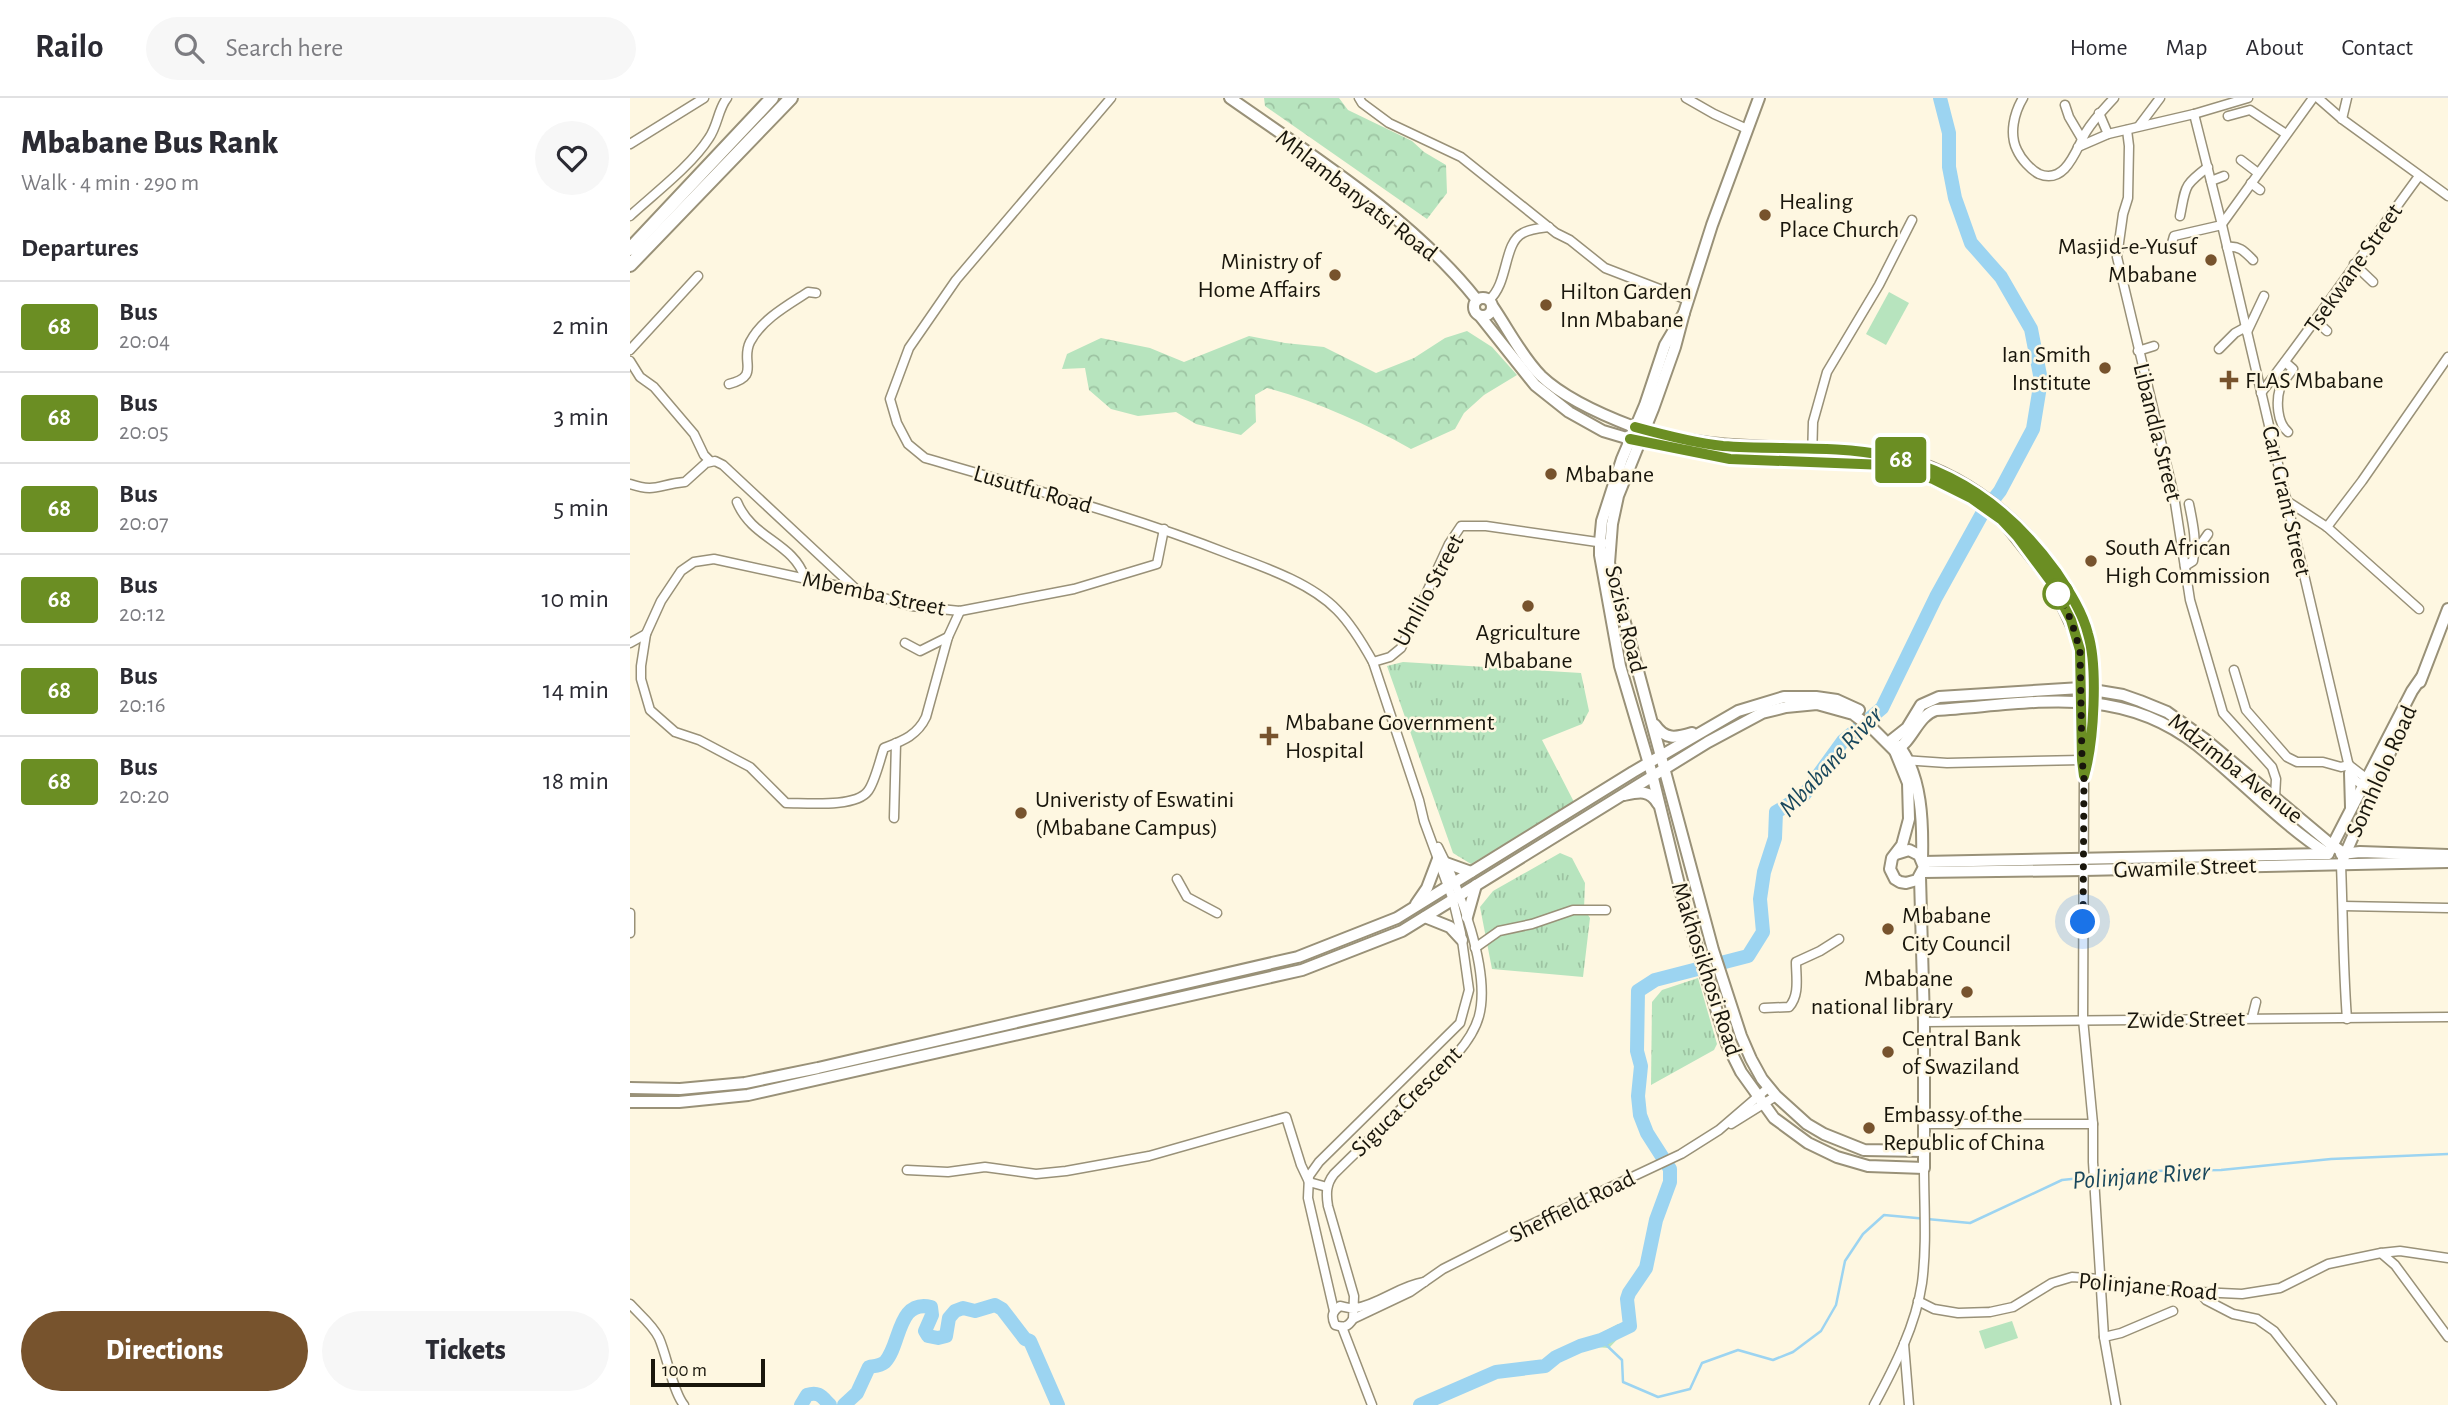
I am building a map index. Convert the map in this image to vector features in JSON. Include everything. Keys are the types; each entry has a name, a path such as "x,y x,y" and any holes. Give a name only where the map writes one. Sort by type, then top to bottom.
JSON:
{"highway":[{"path":"630,248 770,98"},
{"path":"630,265 792,98"}],"main road":[{"name":"Mhlambanyatsi Road","path":"1230,98 1314,156 1416,236 1486,302 1541,376 1562,391 1635,427 1722,446 1813,455"},
{"name":"Sozisa Road","path":"1663,761 1605,543 1618,496 1635,454 1635,427 1648,410 1665,345 1684,313 1759,98"},
{"path":"1480,316 1489,315 1486,302 1474,307 1475,313 1535,385 1553,401 1587,423 1609,433 1636,441 1730,459 1813,455 1903,468 1981,500 2031,539 2065,585 2088,631 2093,652 2094,689 2087,701"},
{"path":"1635,427 1648,410 1668,435"},
{"path":"1609,433 1619,447 1622,458"},
{"name":"Sozisa Road","path":"1636,441 1622,458 1602,521 1620,666 1649,762"},
{"path":"1635,454 1657,445"},
{"path":"1722,446 1728,450 1730,459"},
{"path":"2002,516 2037,563 2065,609 2080,650 2081,688 2087,701"},
{"name":"Somhlolo Road","path":"2330,849 2369,783 2420,686 2448,609"},
{"name":"Mdzimba Avenue","path":"1898,750 1907,728 1922,705 1939,697 2081,688 2123,695 2167,712 2206,740 2275,797 2343,859"},
{"path":"630,1088 680,1089 745,1083 1297,957 1396,918 1454,891 1476,886 1620,796 1652,774 1663,761 1704,729 1738,711 1784,697 1824,698 1837,700 1858,713 1898,750 1921,818 1924,1168"},
{"name":"Mdzimba Avenue","path":"1898,750 1909,741 1925,715 1931,712 2087,701 2121,706 2161,722 2195,744 2316,851"},
{"path":"630,1102 679,1102 748,1095 1302,970 1402,930 1426,916 1471,872 1649,762 1663,761 1762,713 1786,707 1817,704 1858,713"},
{"path":"1651,719 1665,736 1682,736 1704,729"},
{"path":"1622,779 1639,757 1642,739"},
{"path":"1898,750 1908,783 1909,819 1902,845 1890,864 1890,869 1892,875 1913,892 1922,919"},
{"name":"Makhosikhosi Road","path":"1663,761 1713,950 1741,1036 1762,1079 1807,1124 1845,1144 1864,1150 1924,1152"},
{"name":"Makhosikhosi Road","path":"1649,762 1676,873 1708,985 1727,1044 1741,1072 1761,1101 1786,1128 1808,1143 1837,1157 1868,1166 1924,1168"},
{"path":"2350,769 2349,815 2360,819"},
{"name":"Somhlolo Road","path":"2343,859 2360,819 2369,783"},
{"path":"1620,796 1644,792 1654,797 1662,809"},
{"name":"Gwamile Street","path":"2084,865 2330,849"},
{"path":"1896,854 1909,850 1914,852 1922,868"},
{"name":"Gwamile Street","path":"1922,868 2448,855"},
{"name":"Gwamile Street","path":"2343,859 2448,862"},
{"path":"1412,909 1442,861 1471,872"},
{"path":"1900,882 1912,883 1922,868"},
{"path":"1467,917 1476,886"},
{"path":"1426,916 1450,927 1462,940"}],"street":[{"path":"630,144 704,98"},
{"path":"630,216 699,151 717,124 722,104 727,98"},
{"name":"Lusutfu Road","path":"1111,98 956,280 909,348 890,399 897,424 908,444 925,458 1164,529 1286,577 1337,610 1373,662 1424,821 1454,891"},
{"path":"1359,98 1389,123 1461,157 1556,233 1570,240 1605,268 1688,300"},
{"path":"1686,98 1747,129"},
{"path":"2023,98 2014,120 2014,140 2018,152 2035,172 2044,176 2057,175 2066,168 2099,113 2114,98"},
{"path":"2139,126 2160,98"},
{"path":"2080,143 2248,98"},
{"path":"2170,250 2174,236 2222,224 2315,98 2448,196"},
{"path":"2342,120 2347,98"},
{"path":"2065,105 2080,143"},
{"path":"2228,116 2250,110 2286,134"},
{"path":"2099,113 2108,134"},
{"name":"Carl Grant Street","path":"2194,114 2350,769"},
{"name":"Libandla Street","path":"2127,130 2128,198 2116,257 2174,496 2190,600 2223,713 2272,767 2276,779 2275,797"},
{"path":"2241,160 2258,173"},
{"path":"2180,216 2189,181 2208,167"},
{"path":"2211,181 2224,176"},
{"name":"Tsekwane Street","path":"2261,394 2316,321 2354,264 2389,224 2419,176"},
{"path":"2251,183 2260,190"},
{"path":"1813,455 1813,422 1828,372 1879,285 1912,220"},
{"path":"1486,302 1502,283 1517,236 1525,231 1549,227"},
{"path":"2227,247 2242,249 2253,260"},
{"path":"2354,264 2373,282"},
{"path":"630,350 698,276"},
{"path":"729,384 746,377 748,347 755,333 767,320 808,292 816,293"},
{"path":"2220,349 2235,332 2246,329 2264,296"},
{"path":"2316,321 2327,331"},
{"path":"2138,351 2154,346"},
{"path":"2327,527 2448,357"},
{"path":"630,361 640,377 654,387 694,434 704,455 710,461 723,465 857,590"},
{"path":"2285,362 2293,369 2281,385 2279,408 2282,427 2288,432"},
{"path":"630,484 654,489 673,482 684,482 710,461"},
{"path":"2287,501 2327,527 2419,610"},
{"path":"737,502 747,521 755,529 797,560 805,578"},
{"path":"2185,566 2193,561 2194,554 2195,536 2189,504"},
{"name":"Umlilo Street","path":"1373,662 1390,657 1401,648 1449,544 1461,526 1486,526 1605,543"},
{"name":"Mbemba Street","path":"960,611 948,637 921,727 900,743 884,748 869,790 858,799 828,803 786,803 750,767 699,740 675,732 650,710 643,687 640,666 646,634 661,601 681,571 694,562 715,559 857,590 911,606 960,611 1074,589 1157,564 1164,529"},
{"path":"2194,554 2208,534"},
{"path":"630,643 646,634"},
{"path":"905,643 920,651 948,637"},
{"path":"2234,670 2246,710 2287,757 2297,762 2323,762 2350,769 2355,780 2369,783"},
{"path":"2087,701 2082,760 2083,1019 2093,1124 2104,1337 2116,1405"},
{"path":"2084,776 2089,760 2087,701"},
{"path":"894,818 896,743"},
{"path":"1898,750 1986,763 2082,760"},
{"path":"2343,859 2343,961 2347,1019"},
{"path":"1177,879 1187,897 1217,913"},
{"name":"Siguca Crescent","path":"1327,1186 1334,1174 1448,1063 1471,1034 1479,1016 1482,993 1475,948 1467,917 1454,891"},
{"name":"Siguca Crescent","path":"1309,1182 1309,1176 1319,1163 1460,1023 1469,990 1454,891"},
{"path":"2343,906 2448,908"},
{"path":"1475,948 1499,931 1532,924 1573,910 1606,910"},
{"path":"630,913 630,930"},
{"path":"1765,1007 1789,1007 1797,990 1796,962 1839,939"},
{"path":"2252,1018 2256,1002"},
{"name":"Zwide Street","path":"1924,1022 2448,1017"},
{"name":"Sheffield Road","path":"1424,1282 1444,1269 1522,1230 1681,1154 1773,1091"},
{"path":"908,1170 948,1172 985,1167 1036,1174 1066,1171 1149,1156 1286,1117 1309,1182 1308,1198 1335,1325 1349,1325 1353,1319 1410,1292 1424,1282"},
{"path":"1923,1124 2093,1124"},
{"path":"1874,1405 1904,1341 1922,1284 1924,1168"},
{"path":"1309,1182 1327,1186 1328,1206 1352,1289 1353,1319"},
{"name":"Polinjane Road","path":"1918,1301 1934,1309 1946,1311 1990,1312 2012,1307 2053,1283 2072,1277 2101,1279 2136,1289 2242,1294 2280,1287 2328,1264 2381,1253 2400,1251 2448,1258"},
{"path":"2381,1253 2395,1265 2448,1337"},
{"path":"1334,1311 1340,1306 1352,1310 1371,1304 1409,1284 1424,1282"},
{"path":"1352,1289 1359,1298 1371,1304"},
{"path":"2199,1292 2206,1300 2233,1314 2257,1319 2274,1331 2332,1405"},
{"path":"630,1304 658,1334 679,1399 684,1405"},
{"path":"2104,1337 2134,1328 2173,1311"},
{"path":"1342,1327 1372,1405"},
{"path":"1904,1341 1909,1405"},
{"path":"1888,1379 1903,1387 1908,1395"}],"green space":[{"path":"1264,98 1339,98 1348,110 1412,141 1446,165 1447,193 1427,219 1265,106"},
{"path":"1889,292 1909,303 1886,345 1866,334"},
{"path":"1467,331 1492,347 1517,375 1484,395 1464,413 1455,429 1411,449 1341,414 1267,388 1255,395 1256,422 1241,435 1196,424 1176,412 1138,416 1111,409 1089,390 1085,368 1062,369 1067,354 1101,338 1150,348 1184,362 1249,336 1324,347 1376,373 1414,358 1445,338"},
{"path":"1403,662 1581,673 1589,711 1582,724 1542,740 1574,802 1471,864 1453,853 1387,666"},
{"path":"1560,853 1572,858 1585,883 1584,909 1590,918 1583,977 1492,969 1480,907 1493,891"},
{"path":"1698,978 1717,1044 1714,1050 1651,1085 1652,1002 1662,990"},
{"path":"2012,1321 2018,1338 1985,1349 1979,1331"},
{"path":"1618,1324 1630,1326 1609,1348 1570,1350"}],"waterway":[{"name":"Mbabane River","path":"1420,1405 1496,1372 1545,1366 1556,1357 1630,1326 1627,1299 1646,1268 1656,1220 1670,1182 1670,1169 1647,1133 1640,1115 1638,991 1655,980 1748,956 1763,932 1760,899 1764,872 1775,838 1776,812 1804,795 1843,741 1882,708 1936,597 1982,514 2000,491 2033,429 2041,380 2031,329 2001,277 1971,243 1955,198 1949,167 1949,133 1940,98"},
{"name":"Polinjane River","path":"1601,1340 1622,1360 1623,1382 1658,1397 1690,1389 1702,1363 1738,1350 1773,1360 1793,1352 1821,1331 1836,1305 1845,1261 1863,1234 1884,1215 1970,1223 2062,1180 2148,1171 2221,1170 2331,1159 2448,1154"},
{"name":"Mbabane River","path":"844,1405 857,1393 869,1367 885,1362 901,1325 912,1310 920,1306 931,1307 932,1315 925,1331 928,1336 938,1338 946,1336 949,1318 955,1311 963,1308 975,1311 995,1305 1002,1309 1025,1339 1030,1341 1058,1405"},
{"name":"Mbabane River","path":"801,1405 807,1395 815,1394 830,1405"}],"bus line":[{"name":"68","path":"1630,439 1730,459 1870,463 1903,468 1971,498 2002,520 2052,583 2078,639 2084,776 2089,760 2094,689 2093,652 2088,631 2065,585 2050,563 2031,539 2002,511 1981,495 1945,476 1889,456 1829,450 1722,446 1635,427"}],"place":[{"name":"Healing Place Church","path":"1765,215"},
{"name":"Masjid-e-Yusuf Mbabane","path":"2211,260"},
{"name":"Ministry of Home Affairs","path":"1335,275"},
{"name":"Hilton Garden Inn Mbabane","path":"1546,305"},
{"name":"Ian Smith Institute","path":"2105,368"},
{"name":"FLAS Mbabane","path":"2229,380"},
{"name":"Mbabane","path":"1551,474"},
{"name":"South African High Commission","path":"2091,561"},
{"name":"Agriculture Mbabane","path":"1528,606"},
{"name":"Mbabane Government Hospital","path":"1269,736"},
{"name":"Univeristy of Eswatini (Mbabane Campus)","path":"1021,813"},
{"name":"Mbabane City Council","path":"1888,929"},
{"name":"Mbabane national library","path":"1967,992"},
{"name":"Central Bank of Swaziland","path":"1888,1052"},
{"name":"Embassy of the Republic of China","path":"1869,1128"}],"route":[{"path":"2058,594 2071,620 2080,650 2084,776 2083,922"}]}
